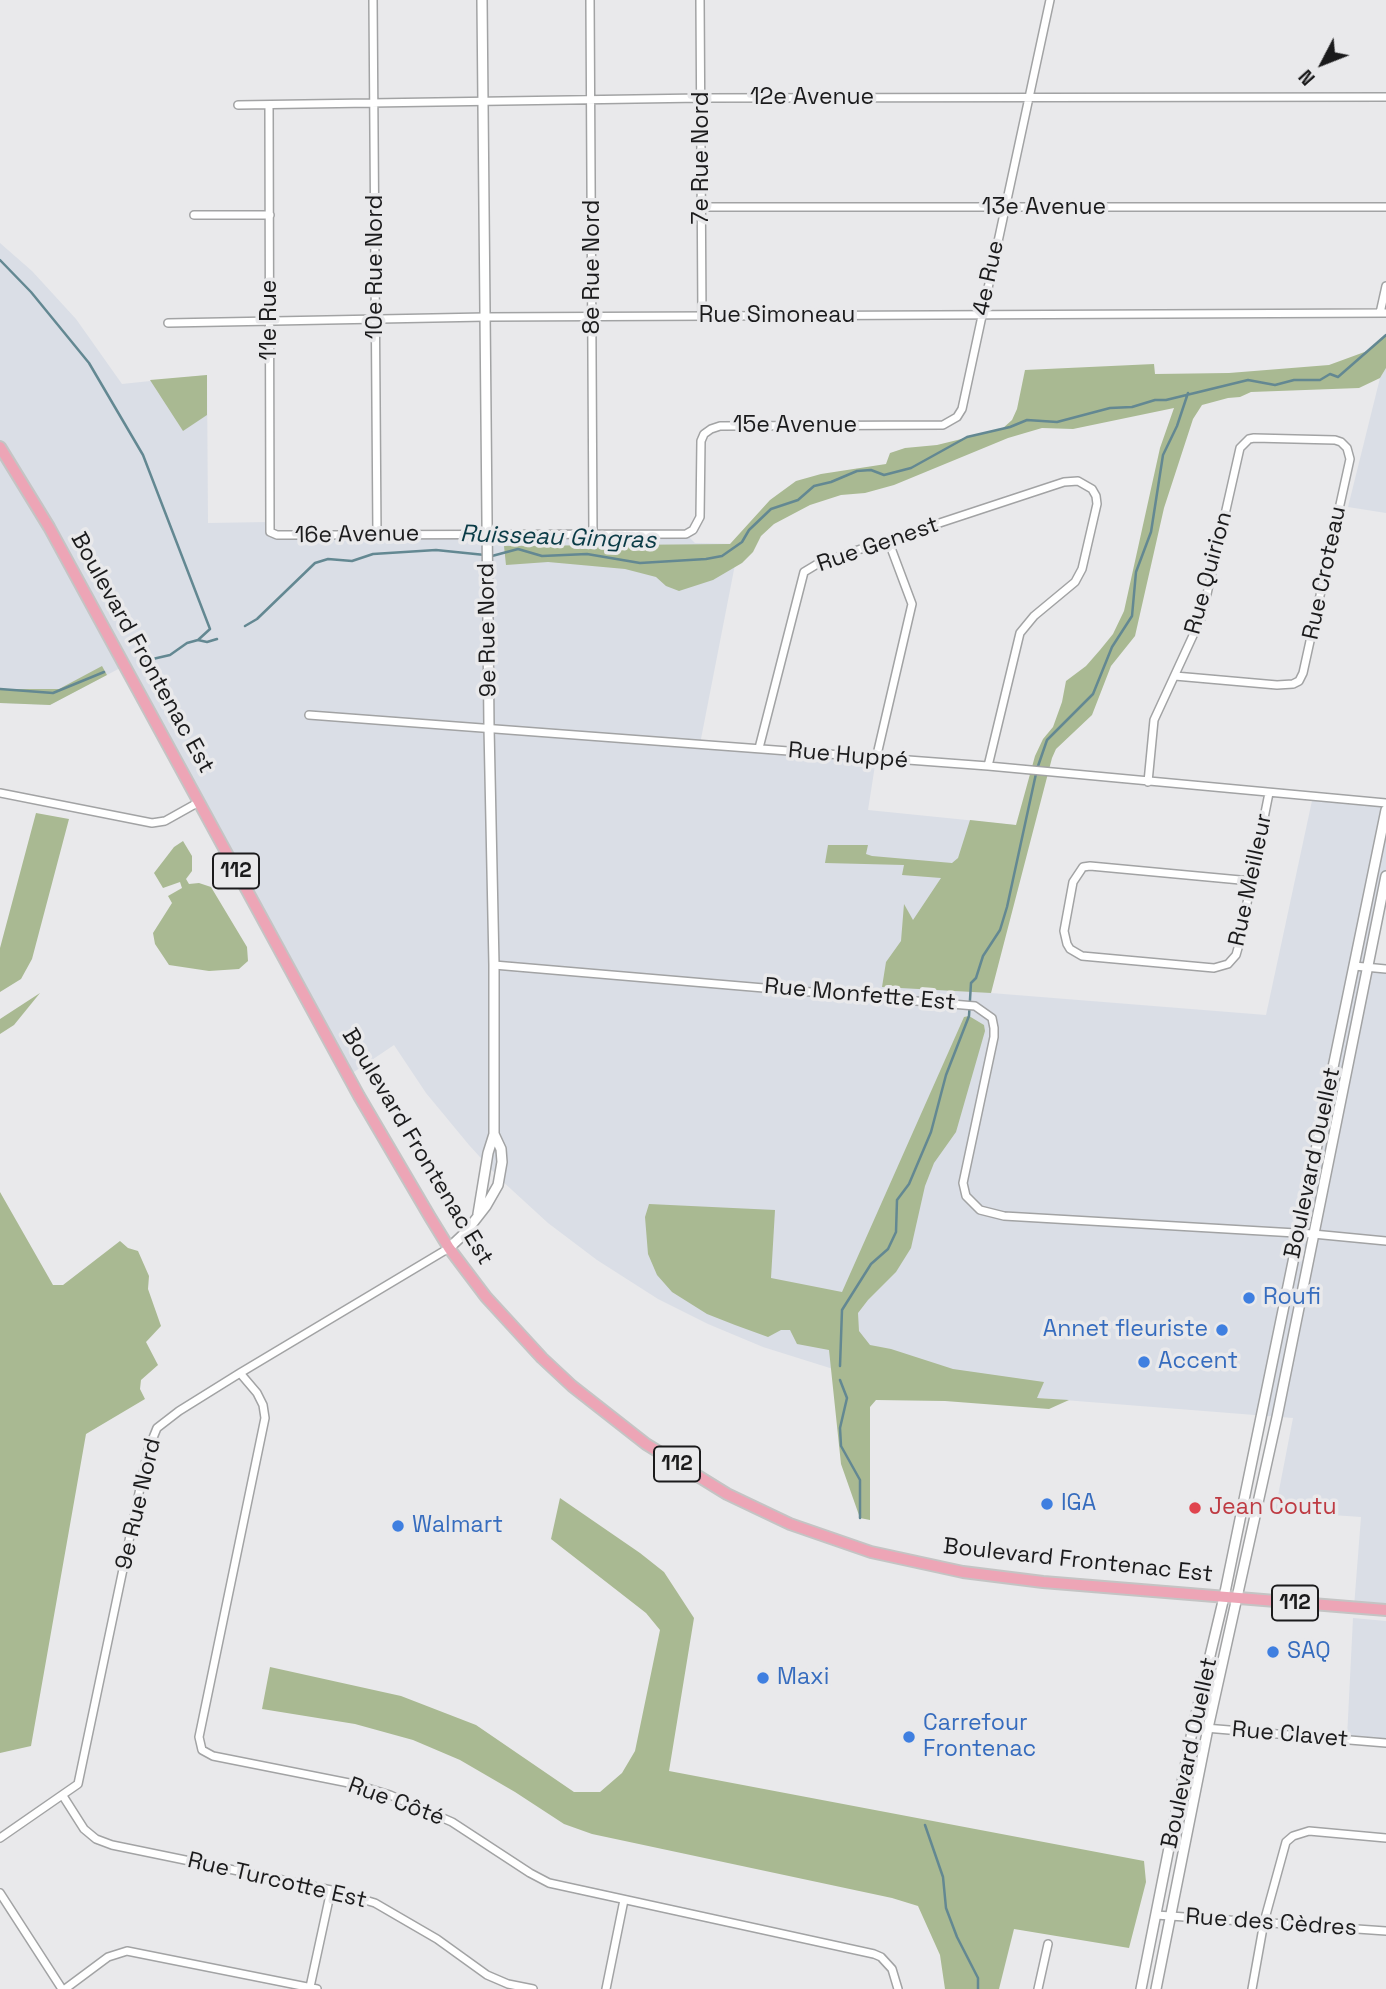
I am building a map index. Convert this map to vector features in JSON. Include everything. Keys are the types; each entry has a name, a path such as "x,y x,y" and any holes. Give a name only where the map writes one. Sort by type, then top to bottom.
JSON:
{"main road":[{"name":"Boulevard Frontenac Est","path":"0,447 49,527 359,1096 449,1248 504,1318 572,1386 646,1444 687,1470 757,1509 841,1542 930,1566 1030,1581 1386,1610"}],"street":[{"name":"10e Rue Nord","path":"373,0 377,534"},
{"name":"9e Rue Nord","path":"478,1214 494,1134 482,0"},
{"name":"8e Rue Nord","path":"590,0 593,534"},
{"name":"7e Rue Nord","path":"700,0 702,316"},
{"name":"4e Rue","path":"943,425 952,422 962,408 1050,0"},
{"name":"12e Avenue","path":"238,105 702,98 1386,97"},
{"name":"11e Rue","path":"269,105 269,528 273,534"},
{"name":"13e Avenue","path":"702,206 1386,206"},
{"path":"194,215 270,215"},
{"path":"1383,313 1386,286"},
{"name":"Rue Simoneau","path":"167,323 486,317 1383,313"},
{"name":"15e Avenue","path":"693,530 700,517 701,441 704,434 711,429 720,426 943,425"},
{"name":"Rue Croteau","path":"1175,676 1285,685 1298,681 1303,673 1349,452 1347,447 1335,440 1254,438 1244,443"},
{"name":"Rue Quirion","path":"1148,782 1154,720 1202,616 1240,448 1244,443"},
{"name":"Rue Genest","path":"759,748 804,572 819,563 888,540 1064,482 1078,481 1086,484 1096,496 1097,504 1082,569 1075,582 1034,616 1020,634 988,766"},
{"name":"16e Avenue","path":"273,534 685,534 693,530"},
{"path":"876,759 912,604 888,540"},
{"name":"Rue Huppé","path":"309,715 988,766 1386,803"},
{"path":"0,793 152,823 165,821 199,803"},
{"name":"Rue Meilleur","path":"1251,881 1090,866 1079,871 1073,881 1064,931 1067,944 1077,954 1214,968 1228,964 1238,948 1269,793"},
{"name":"Boulevard Ouellet","path":"1156,1989 1208,1728 1241,1517 1386,810"},
{"name":"Boulevard Ouellet","path":"1141,1989 1193,1727 1253,1518 1277,1417 1386,876"},
{"name":"Rue Monfette Est","path":"494,965 975,1006 992,1018 994,1028 963,1183 966,1196 980,1210 1004,1216 1313,1234 1386,1241"},
{"path":"1354,966 1386,970"},
{"name":"9e Rue Nord","path":"0,1838 63,1796 78,1784 81,1777 153,1433 170,1417 240,1373 449,1248 465,1233 494,1195 500,1178 501,1149 494,1134"},
{"name":"Rue Côté","path":"240,1373 257,1393 265,1418 200,1737 202,1749 213,1756 354,1784 390,1795 452,1822 549,1883 874,1954 881,1957 892,1969 898,1989"},
{"path":"1241,1517 1253,1518"},
{"name":"Rue Clavet","path":"1193,1727 1386,1743"},
{"name":"Rue Turcotte Est","path":"63,1796 89,1835 104,1842 331,1890 375,1903 405,1919 487,1975 508,1984 533,1989"},
{"path":"1252,1989 1264,1922 1286,1843 1293,1836 1309,1832 1386,1838"},
{"path":"0,1893 64,1989 108,1956 127,1951 313,1988 331,1890"},
{"path":"606,1989 624,1900"},
{"name":"Rue des Cèdres","path":"1156,1915 1386,1931"},
{"path":"1038,1989 1048,1944"}],"shaded area":[{"path":"0,243 32,271 76,319 122,384 207,375 208,523 269,522 270,532 686,534 695,543 739,544 700,744 876,759 868,810 1016,825 991,993 1266,1015 1313,796 1386,803 1386,876 1368,967 1386,970 1386,1610 1354,1607 1361,1517 1275,1511 1293,1418 975,1393 849,1374 763,1347 658,1299 597,1260 548,1223 500,1179 469,1145 426,1093 394,1045 348,1076 124,666 50,705 0,703"},
{"path":"1386,368 1386,513 1348,507 1380,378"},
{"path":"1353,1618 1386,1621 1386,1741 1347,1738"}],"green space":[{"path":"1386,335 1386,368 1380,378 1359,388 1251,392 1202,405 1193,419 1164,508 1135,636 1111,666 1092,715 1056,749 1052,758 991,993 882,987 886,962 901,941 904,904 913,920 941,878 902,875 904,865 825,863 828,845 868,845 866,854 872,856 952,863 958,858 970,820 1016,825 1035,756 1043,739 1053,727 1066,681 1086,666 1100,650 1113,634 1124,611 1160,448 1174,408 1073,429 1042,428 1008,438 894,485 865,493 841,495 810,505 774,524 761,536 753,552 742,563 713,580 679,591 666,586 656,577 625,569 548,562 506,565 504,546 730,544 770,500 796,481 821,474 886,464 890,453 905,448 937,445 1002,429 1012,420 1017,409 1025,370 1154,364 1155,374 1229,373 1329,365 1370,350"},
{"path":"207,375 207,415 183,431 150,380"},
{"path":"102,666 107,675 50,705 0,703 0,689 59,689"},
{"path":"36,813 69,819 32,959 21,979 0,992 0,948"},
{"path":"183,841 192,856 192,871 186,879 189,884 199,883 211,887 247,947 248,961 239,969 209,971 169,965 155,944 153,933 172,903 168,896 182,888 180,882 163,888 154,873 174,847"},
{"path":"40,993 14,1025 0,1034 0,1019"},
{"path":"969,1016 984,1025 985,1031 956,1132 934,1163 925,1186 911,1248 896,1272 858,1313 859,1331 870,1345 953,1369 1044,1382 1037,1398 1069,1400 1049,1409 945,1401 876,1400 870,1407 870,1520 860,1518 841,1464 829,1350 797,1344 790,1330 781,1330 768,1337 735,1325 707,1314 672,1292 657,1275 648,1254 645,1217 649,1204 775,1210 771,1278 842,1292 964,1017"},
{"path":"0,1192 53,1285 63,1285 120,1241 128,1248 138,1251 149,1276 148,1289 161,1326 146,1342 158,1365 141,1380 140,1389 145,1399 86,1434 31,1746 0,1753"},
{"path":"560,1498 664,1572 694,1618 669,1771 1144,1861 1146,1882 1129,1948 1014,1929 999,1989 945,1989 940,1955 918,1906 892,1898 592,1834 564,1824 460,1760 413,1740 355,1724 262,1709 270,1667 401,1696 476,1725 574,1792 600,1792 622,1773 635,1751 660,1630 646,1613 551,1539"}],"waterway":[{"path":"0,260 31,292 89,363 143,455 210,629 198,640"},
{"name":"Ruisseau Gingras","path":"492,556 518,549 542,556 587,554 640,563 722,556 742,542 749,530 771,509 798,500 814,486 857,471 871,470 884,475 911,468 967,437 1010,427 1027,420 1057,422 1110,408 1132,407 1248,380 1275,385 1294,380 1320,380 1330,374 1338,377 1386,335"},
{"path":"840,1366 842,1310 871,1264 888,1249 896,1232 897,1200 909,1184 931,1132 946,1075 969,1016 971,983 976,978 983,956 1000,930 1037,769 1047,740 1093,694 1112,647 1132,616 1136,572 1151,532 1163,455 1177,426 1188,393"},
{"name":"Ruisseau Gingras","path":"245,626 257,619 315,563 328,559 352,561 373,554 436,550 485,555"},
{"name":"Ruisseau Gingras","path":"144,661 170,655 187,643 217,639"},
{"name":"Ruisseau Gingras","path":"0,689 53,693 104,672"},
{"path":"840,1380 847,1398 840,1428 841,1446 860,1480 860,1518"},
{"path":"925,1825 943,1877 946,1908 978,1978 978,1989"}],"place":[{"name":"Roufi","path":"1249,1298"},
{"name":"Annet fleuriste","path":"1222,1330"},
{"name":"Accent","path":"1144,1362"},
{"name":"IGA","path":"1047,1504"},
{"name":"Jean Coutu","path":"1195,1508"},
{"name":"Walmart","path":"398,1526"},
{"name":"SAQ","path":"1273,1652"},
{"name":"Maxi","path":"763,1678"},
{"name":"Carrefour Frontenac","path":"909,1737"}]}
